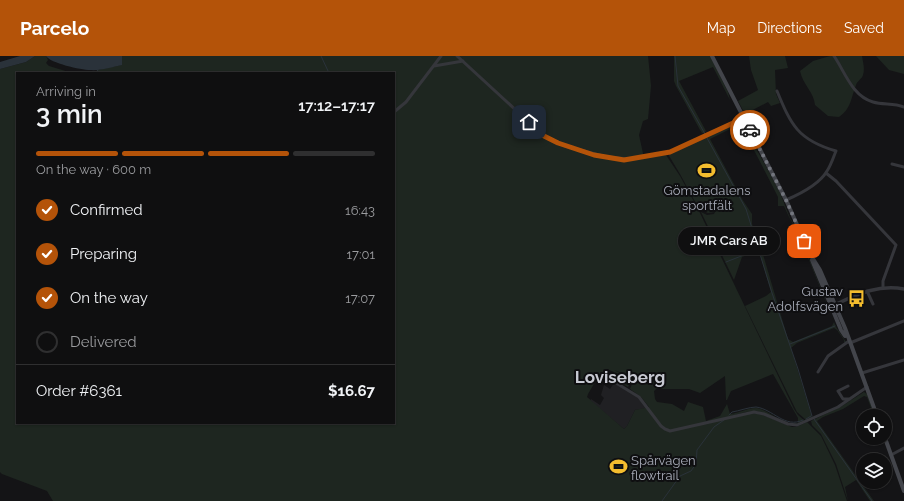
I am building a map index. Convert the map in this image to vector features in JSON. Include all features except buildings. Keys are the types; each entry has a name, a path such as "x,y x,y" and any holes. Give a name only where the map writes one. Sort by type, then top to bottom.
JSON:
{"main road":[{"path":"712,56 786,200 810,254 820,270 862,373 875,409"},
{"path":"892,458 904,491"}],"street":[{"path":"395,111 406,102 441,56"},
{"path":"457,56 539,132 565,146 607,157 624,160 670,152 744,118"},
{"path":"834,56 855,91 861,97 874,102 904,107"},
{"path":"434,66 463,61"},
{"path":"777,91 790,121 799,132 819,145 836,151 826,173 806,191 786,200"},
{"path":"892,164 904,167"},
{"path":"826,173 836,181 896,244 883,281 883,287"},
{"path":"833,305 866,291 883,287 904,289"},
{"path":"866,291 873,304"},
{"path":"818,372 828,356 849,342 904,321"},
{"path":"862,373 904,360"},
{"path":"603,375 640,397 661,426 670,431 754,412 764,414 788,424 797,425 838,407 852,399 867,387"},
{"path":"848,386 838,392 843,399 852,399"},
{"path":"892,454 904,448"}],"shaded area":[{"path":"20,56 35,56 26,62 0,69 0,62"},
{"path":"35,56 46,56 48,60 46,63 49,66 69,72 16,72 16,424 395,424 395,72 96,72 97,70 121,65 122,56 648,56 651,86 648,119 643,121 639,135 644,158 666,155 680,176 699,211 794,409 805,421 794,425 787,422 792,424 798,423 798,418 773,374 731,391 727,400 725,376 700,393 689,389 656,389 654,391 655,399 657,402 672,404 684,411 688,402 703,407 706,421 720,416 727,404 730,414 756,408 765,411 783,421 757,411 746,412 721,419 753,413 763,415 792,427 796,427 807,422 821,436 835,465 847,501 53,501 47,491 0,472 0,69 26,62","holes":["607,369 614,372 611,378 628,387 632,379 614,370 633,377 634,379 630,389 641,397 649,407 635,410 624,429 587,397 601,372 608,377 605,373"]},
{"path":"46,56 122,56 122,65 106,69 86,70 59,64"},
{"path":"674,56 710,56 728,92 730,100 713,67 679,81 706,131 704,133 700,130 674,81"},
{"path":"749,56 785,56 788,68 775,70 776,94 780,103 771,106 768,102 745,114 738,101 758,90 751,70"},
{"path":"830,56 862,56 864,70 862,76 857,84 848,107 839,117 828,116 815,105 813,96 803,80 800,71 813,61"},
{"path":"876,56 904,56 904,74 889,70"},
{"path":"738,123 742,124 767,168 780,193 790,218 798,230 836,327 846,342 844,342 837,330 834,328 797,343 791,348 812,417 806,420 797,412 745,306 771,292 759,251 742,257 734,280 701,212 707,215 714,214 715,212 708,213 699,209 668,154","holes":["738,125 742,127 778,197 778,206 784,206 798,233 834,322 832,326 793,342 788,339 762,251 752,224 752,214 742,199 710,139"]},
{"path":"614,383 635,394 647,408 635,410 624,429 590,401 591,399 600,405 604,398 601,395 604,385 610,389"},
{"path":"864,392 867,394 872,409 867,397 864,396 843,409 817,421 856,476 856,480 845,487 848,501 836,464 821,434 812,425 811,421 842,406"},
{"path":"862,489 865,489 874,501 870,501"}],"waterway":[{"path":"321,56 329,72"},
{"path":"675,56 678,86 705,134"},
{"path":"707,138 746,209 812,416"},
{"path":"726,262 759,249"},
{"path":"790,344 835,326"},
{"path":"729,415 732,412 756,407 790,422 803,420"},
{"path":"806,419 811,416"},
{"path":"814,419 872,501"},
{"path":"662,501 680,476 691,471 696,464 697,450 714,427 724,420"}],"way so far":[{"path":"750,130 787,202 804,241"}],"place":[{"name":"Gömstadalens sportfält","path":"707,171"},
{"name":"JMR Cars AB","path":"804,241"},
{"name":"Gustav Adolfsvägen","path":"856,298"},
{"name":"Spårvägen flowtrail","path":"618,467"}],"district":[{"name":"Loviseberg","path":"620,377"}],"route":[{"path":"529,122 544,136 565,146 594,155 624,160 649,157 674,151 744,118 750,130"}]}
